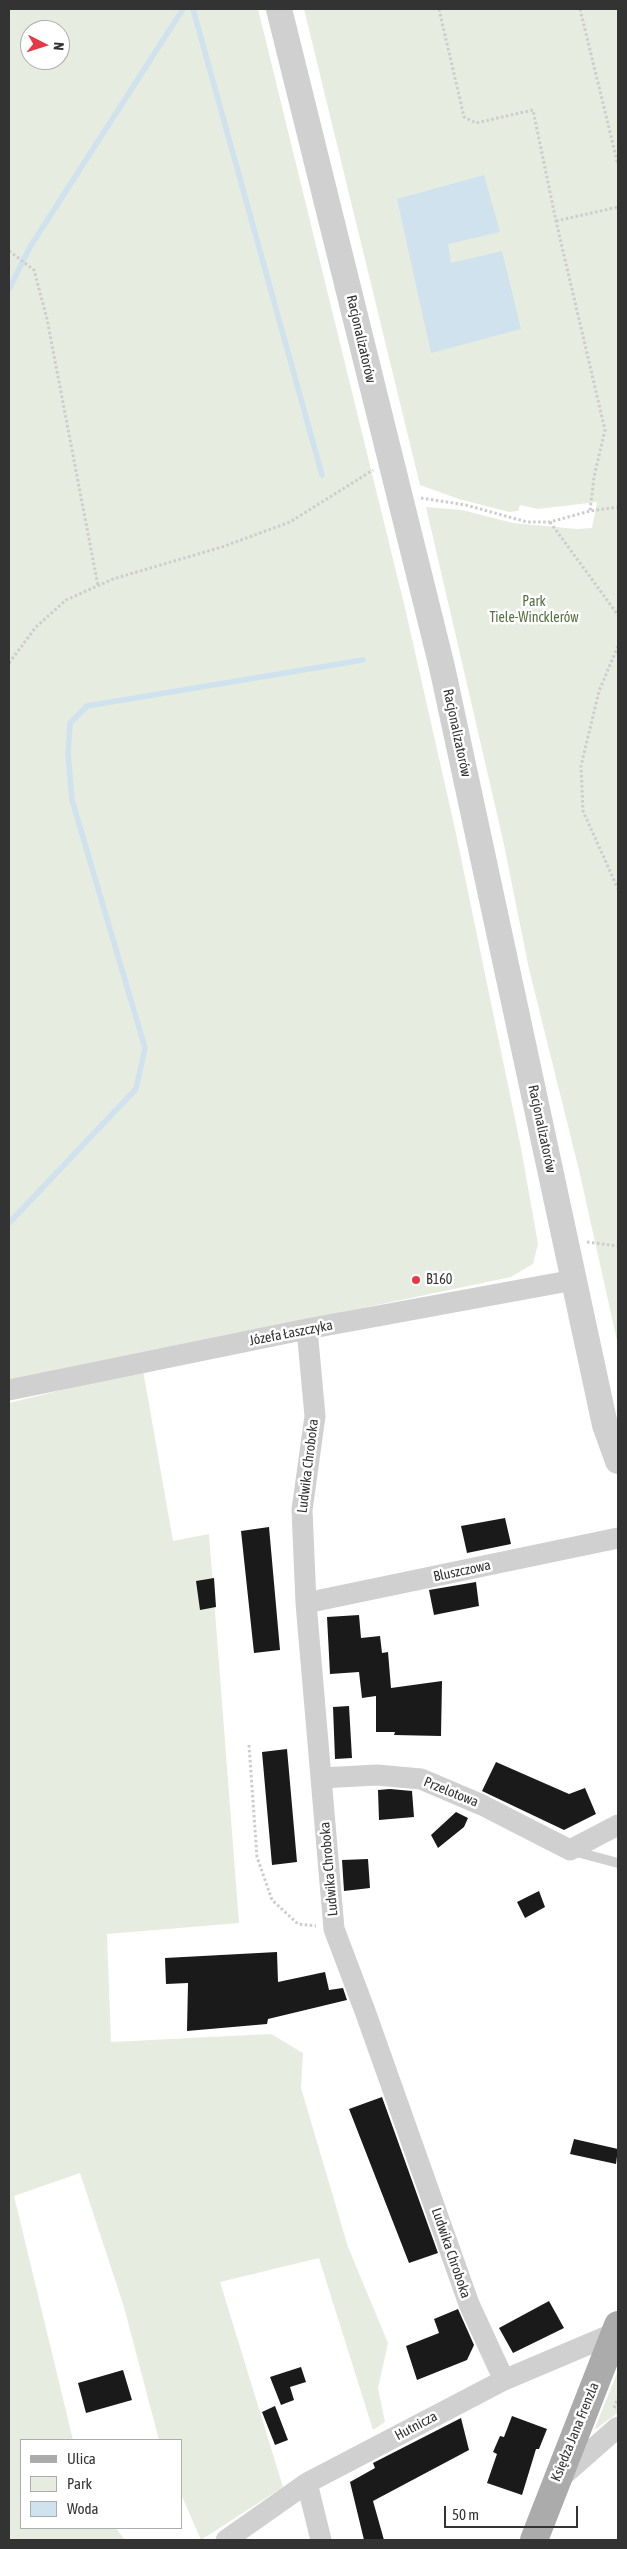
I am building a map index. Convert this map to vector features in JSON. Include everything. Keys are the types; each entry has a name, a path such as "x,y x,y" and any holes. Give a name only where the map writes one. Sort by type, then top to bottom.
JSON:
{"main road":[{"name":"Księdza Jana Frenzla","path":"534,2540 555,2482 617,2331"}],"street":[{"name":"Racjonalizatorów","path":"279,9 442,667 605,1425 618,1461"},
{"name":"Józefa Łaszczyka","path":"9,1390 307,1329 574,1280"},
{"name":"Ludwika Chroboka","path":"307,1329 315,1416 302,1510 306,1603 334,1929 469,2304 504,2380"},
{"name":"Bluszczowa","path":"306,1603 618,1538"},
{"name":"Przelotowa","path":"321,1778 378,1775 421,1779 482,1805 570,1850"},
{"path":"570,1850 618,1825"},
{"name":"Hutnicza","path":"226,2540 307,2483 504,2380 617,2331"},
{"path":"555,2482 615,2419"},
{"path":"307,2483 321,2540"}],"lane":[{"path":"570,1850 618,1863"}],"path":[{"path":"438,9 464,117 476,123 533,110 556,221 605,430 594,477 590,511"},
{"path":"580,9 618,165"},
{"path":"556,221 618,207"},
{"path":"9,251 34,270 41,295 98,586"},
{"path":"9,663 36,627 66,600 98,586 222,547 290,522 390,459"},
{"path":"400,498 438,499 527,522 550,522 590,511 618,507"},
{"path":"550,522 618,615"},
{"path":"618,646 599,691 581,766 583,811 618,889"},
{"path":"565,1236 596,1244 618,1246"},
{"path":"249,1745 258,1857 272,1900 298,1924 334,1929"},
{"path":"615,2419 618,2398"}],"green space":[{"path":"9,9 258,9 405,608 455,829 521,1148 538,1244 533,1264 511,1277 9,1382"},
{"name":"Park Tiele-Wincklerów","path":"304,9 618,9 618,1345 579,1170 529,969 503,840 426,507 462,510 513,523 577,529 592,528 597,502 538,509 520,505 518,511 509,512 459,499 420,485"},
{"path":"143,1370 173,1541 209,1534 239,1923 107,1934 111,2042 271,2034 303,2053 301,2088 348,2247 388,2343 378,2388 385,2422 373,2430 319,2258 220,2282 283,2487 201,2540 182,2496 182,2439 159,2439 124,2307 80,2173 14,2196 73,2439 20,2439 20,2529 117,2529 125,2540 9,2540 9,1403"},
{"path":"618,2371 618,2413 594,2430"}],"water":[{"path":"484,175 500,232 448,244 451,263 502,251 521,329 431,353 397,199"}],"building":[{"path":"505,1518 511,1544 467,1553 461,1526"},
{"path":"269,1527 280,1650 254,1653 241,1531"},
{"path":"214,1578 216,1607 200,1610 196,1581"},
{"path":"476,1582 479,1606 434,1615 429,1590"},
{"path":"359,1615 361,1638 380,1636 382,1653 388,1652 391,1688 442,1681 441,1736 394,1735 395,1732 376,1732 376,1696 362,1698 359,1672 330,1674 327,1617"},
{"path":"349,1706 352,1758 335,1759 333,1707"},
{"path":"287,1749 297,1862 272,1865 262,1752"},
{"path":"496,1762 569,1794 585,1788 596,1814 564,1830 482,1791"},
{"path":"378,1790 412,1791 414,1817 379,1820"},
{"path":"456,1812 468,1818 464,1827 438,1848 431,1835"},
{"path":"368,1859 370,1888 344,1891 342,1860"},
{"path":"539,1891 545,1907 525,1918 517,1902"},
{"path":"277,1952 278,1982 325,1972 329,1990 343,1988 347,2000 268,2019 267,2024 187,2031 188,1983 166,1984 165,1958"},
{"path":"382,2097 438,2253 409,2263 349,2109"},
{"path":"574,2139 618,2149 616,2164 570,2154"},
{"path":"549,2301 564,2328 513,2353 499,2328"},
{"path":"458,2309 474,2345 467,2360 417,2380 406,2346 439,2333 434,2319"},
{"path":"301,2367 306,2382 290,2387 294,2400 281,2405 270,2377"},
{"path":"123,2370 132,2400 86,2413 78,2383"},
{"path":"275,2406 288,2440 275,2445 262,2412"},
{"path":"512,2416 547,2429 539,2449 536,2449 522,2495 487,2483 497,2454 493,2452 500,2436 504,2437"},
{"path":"461,2418 469,2450 373,2501 384,2540 364,2540 350,2482 375,2468 373,2463"}],"waterway":[{"path":"9,289 30,247 183,9"},
{"path":"193,9 322,475"},
{"path":"9,1223 136,1089 145,1048 72,800 68,754 70,723 87,706 363,660"}],"place":[{"name":"B160","path":"416,1280"}]}
